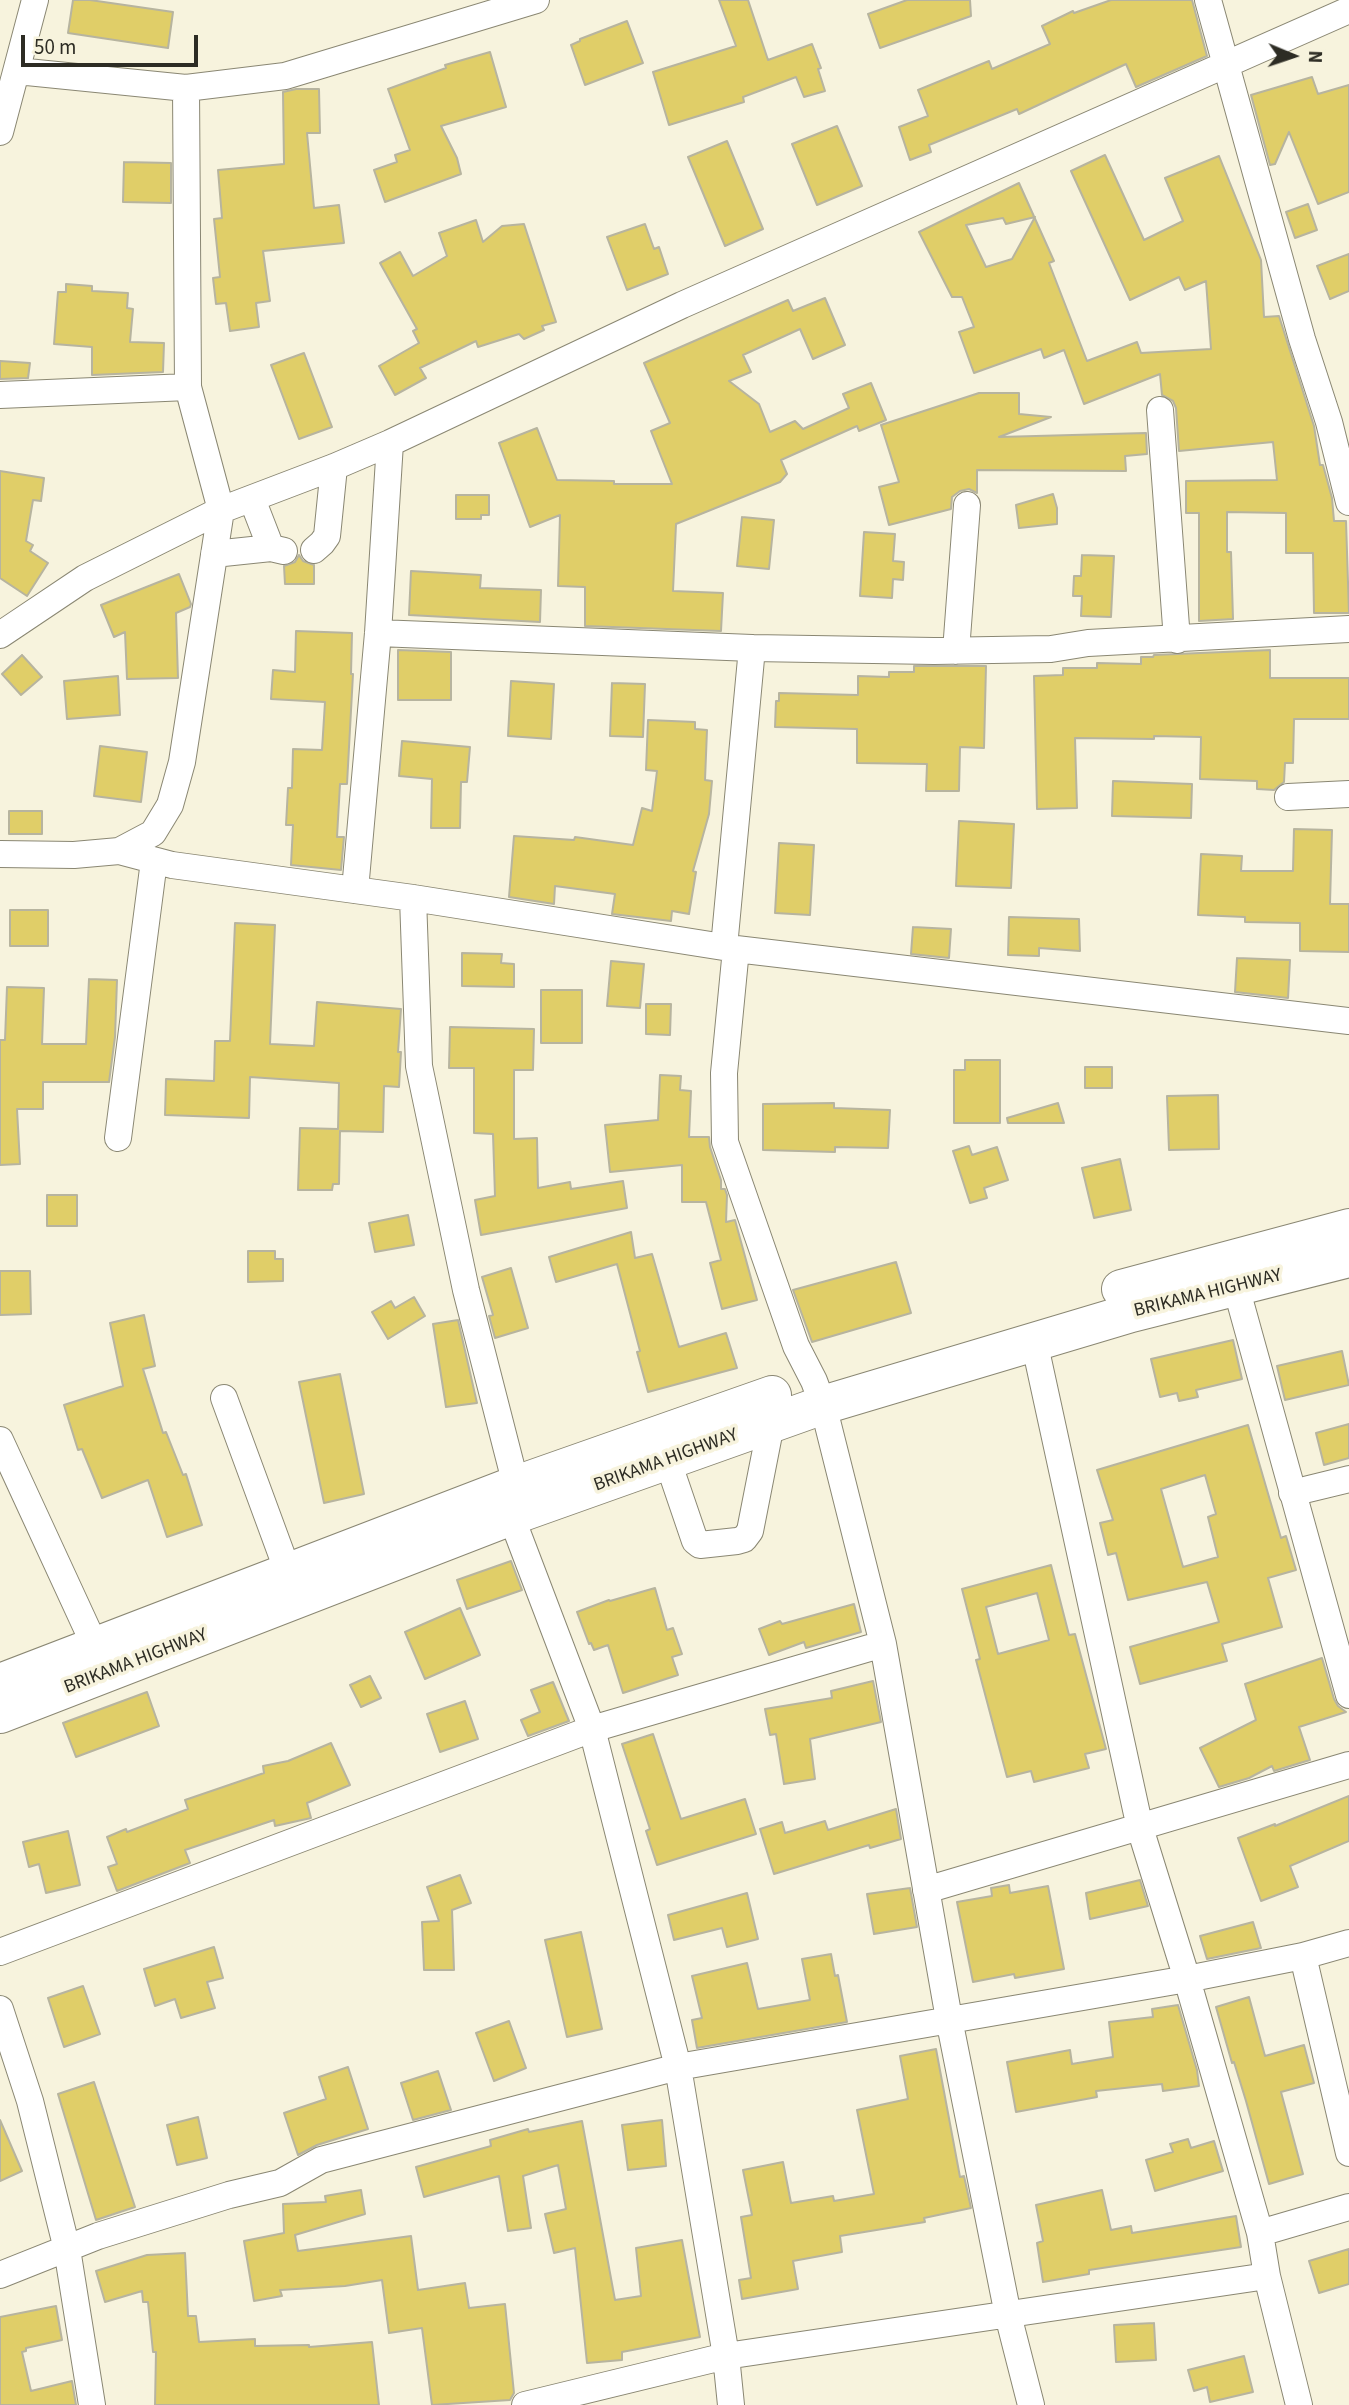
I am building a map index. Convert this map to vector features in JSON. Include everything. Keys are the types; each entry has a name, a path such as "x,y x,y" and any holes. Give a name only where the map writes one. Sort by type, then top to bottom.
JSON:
{"highway":[{"name":"BRIKAMA HIGHWAY","path":"0,1683 288,1572 513,1500 1054,1307 1349,1228"},
{"name":"BRIKAMA HIGHWAY","path":"663,1448 771,1424 819,1393 1034,1341 1131,1313 1349,1258"},
{"name":"BRIKAMA HIGHWAY","path":"0,1714 513,1500"}],"street":[{"path":"0,132 35,0"},
{"path":"17,71 186,88 285,76 536,0"},
{"path":"1208,0 1302,339 1329,422 1349,502"},
{"path":"0,635 85,578 221,510 390,443 682,305 1349,10"},
{"path":"119,851 153,833 170,805 182,762 221,510 188,387 186,88"},
{"path":"0,395 188,387"},
{"path":"1160,410 1177,640"},
{"path":"355,890 378,633 390,443"},
{"path":"314,550 327,536 334,467"},
{"path":"214,554 277,550 251,499"},
{"path":"956,650 967,505"},
{"path":"378,633 752,648 956,650 1051,649 1088,643 1349,629"},
{"path":"752,648 730,948 724,1073 725,1142 796,1346 819,1393 883,1644 949,2020 1008,2315 1031,2405"},
{"path":"1288,797 1349,794"},
{"path":"0,854 74,855 119,851 154,861 730,948 1349,1021"},
{"path":"118,1138 154,861"},
{"path":"413,898 419,1066 466,1290 513,1500 592,1729 678,2067 726,2356 731,2405"},
{"path":"1236,1287 1349,1695"},
{"path":"1034,1341 1140,1828 1187,1979 1260,2233 1266,2276 1299,2405"},
{"path":"224,1398 288,1572"},
{"path":"663,1448 695,1541 700,1545 744,1539 750,1531 771,1424"},
{"path":"0,1440 95,1646"},
{"path":"1292,1493 1349,1479"},
{"path":"0,1952 592,1729 883,1644"},
{"path":"926,1890 1349,1765"},
{"path":"0,2275 136,2224 229,2195 280,2183 321,2160 678,2067 1187,1979 1303,1956 1349,1943"},
{"path":"1303,1956 1349,2153"},
{"path":"0,2009 30,2101 67,2249 92,2405"},
{"path":"1260,2233 1349,2207"},
{"path":"525,2405 726,2356 1266,2276"}],"building":[{"path":"73,0 173,12 168,48 68,33"},
{"path":"719,0 748,0 768,60 812,44 821,68 818,69 825,91 804,97 796,77 743,97 744,102 669,125 653,72 736,46"},
{"path":"907,0 970,0 971,16 880,48 868,14"},
{"path":"1111,0 1192,0 1207,56 1136,87 1126,64 1019,114 1017,109 929,145 931,152 910,160 899,127 928,116 918,90 989,61 992,69 1050,44 1042,26 1073,11 1074,13"},
{"path":"627,21 643,63 585,85 571,45"},
{"path":"490,52 506,107 441,126 457,158 461,174 385,202 374,170 397,162 395,155 410,150 388,89 446,68 445,65"},
{"path":"1312,77 1318,94 1349,85 1349,192 1318,204 1289,132 1275,164 1270,165 1251,95"},
{"path":"319,89 320,133 307,133 314,208 339,205 344,243 263,251 270,301 256,303 259,327 230,331 226,303 216,304 213,278 220,277 214,219 222,218 218,170 284,164 283,92"},
{"path":"837,126 862,186 817,205 792,144"},
{"path":"727,141 763,229 725,246 688,157"},
{"path":"1105,155 1144,240 1183,221 1165,178 1219,156 1261,260 1264,317 1279,316 1314,426 1320,465 1323,465 1332,498 1334,521 1346,521 1349,613 1314,613 1313,553 1286,553 1286,513 1227,512 1227,552 1231,552 1233,619 1199,621 1199,513 1186,513 1186,481 1277,480 1273,442 1179,451 1176,408 1173,401 1162,395 1160,374 1084,404 1064,350 1044,358 1041,349 974,373 959,332 974,327 962,297 952,297 919,232 1019,183 1034,217 1006,224 1003,218 966,225 986,267 1012,259 1035,218 1054,261 1049,263 1087,361 1137,342 1141,353 1211,349 1206,281 1185,290 1179,277 1130,300 1071,171"},
{"path":"124,162 171,163 171,203 123,202"},
{"path":"1308,204 1317,230 1295,238 1286,212"},
{"path":"476,220 483,242 502,226 524,224 556,322 542,326 544,330 524,339 519,334 478,347 476,341 420,368 426,378 395,395 379,366 419,343 413,331 417,329 380,263 400,252 413,276 447,256 439,233"},
{"path":"645,224 654,249 659,247 668,274 627,290 607,237"},
{"path":"1349,254 1349,291 1330,299 1317,266"},
{"path":"66,284 92,286 92,291 128,293 127,308 133,309 130,342 164,343 163,372 92,375 92,347 54,344 58,292 66,292"},
{"path":"825,298 845,345 813,359 800,329 743,355 751,372 729,381 759,404 770,432 795,421 803,429 849,408 843,394 871,383 886,420 859,431 857,426 781,460 787,474 780,482 676,524 673,591 723,593 721,631 585,626 585,587 558,586 560,515 530,527 499,443 537,428 557,480 672,484 651,431 670,423 644,363 788,300 793,311"},
{"path":"304,353 332,427 299,439 271,365"},
{"path":"0,361 30,363 28,378 0,379"},
{"path":"979,393 1019,393 1019,414 1051,417 999,437 1146,433 1147,454 1125,456 1126,471 977,470 977,493 969,489 960,491 952,497 951,509 889,525 879,487 899,482 881,425"},
{"path":"0,471 44,478 41,501 33,500 26,541 33,545 30,551 48,563 27,596 0,578"},
{"path":"1053,494 1057,508 1057,524 1019,528 1016,505"},
{"path":"456,495 489,495 489,515 481,515 481,519 456,519"},
{"path":"742,517 774,520 769,569 737,566"},
{"path":"864,532 895,534 893,561 904,562 903,580 893,579 892,598 860,596"},
{"path":"299,555 303,561 314,565 314,584 285,584 284,566 295,562"},
{"path":"1082,555 1114,556 1111,617 1081,616 1082,596 1073,596 1074,576 1081,576"},
{"path":"411,571 481,575 480,588 541,590 540,622 409,615"},
{"path":"179,574 191,604 176,613 178,678 127,679 125,632 114,637 101,605"},
{"path":"296,631 352,633 353,674 347,784 340,784 337,837 344,837 341,870 291,865 293,825 286,825 288,788 292,788 293,749 322,750 325,702 271,699 273,670 295,672"},
{"path":"398,650 451,652 451,700 398,700"},
{"path":"1270,650 1270,678 1349,678 1349,719 1294,719 1293,763 1285,763 1284,782 1274,790 1257,789 1257,781 1200,779 1201,737 1075,738 1077,808 1037,809 1034,676 1063,675 1063,668 1097,668 1097,663 1141,664 1141,657 1154,655"},
{"path":"22,655 42,677 21,695 2,674"},
{"path":"914,666 986,666 984,748 960,747 959,791 926,791 927,764 857,763 857,729 775,727 779,693 858,695 858,676 889,677 889,672 914,672"},
{"path":"118,676 120,715 67,719 64,681"},
{"path":"511,681 554,684 551,739 508,736"},
{"path":"612,683 645,684 643,737 610,736"},
{"path":"648,720 695,722 695,729 707,730 705,780 712,781 709,814 693,871 696,872 689,914 672,911 671,921 612,914 615,894 555,886 554,904 509,897 514,836 574,840 575,837 633,845 642,808 652,811 657,771 646,770"},
{"path":"402,741 470,747 467,782 461,782 460,828 431,828 432,779 399,776"},
{"path":"100,746 147,752 141,802 94,796"},
{"path":"1113,781 1192,784 1191,818 1112,816"},
{"path":"9,811 42,811 42,834 9,834"},
{"path":"959,821 1014,824 1011,888 956,886"},
{"path":"1294,829 1332,830 1330,904 1349,904 1349,952 1300,951 1300,923 1245,922 1245,917 1198,915 1201,854 1242,856 1241,871 1293,871"},
{"path":"779,843 814,845 810,915 775,913"},
{"path":"10,910 48,910 48,946 10,946"},
{"path":"1009,917 1079,919 1080,951 1039,948 1039,956 1008,955"},
{"path":"235,923 275,925 270,1044 314,1046 317,1002 401,1009 399,1087 384,1086 383,1132 340,1131 339,1184 333,1184 332,1190 298,1190 300,1128 338,1129 339,1083 250,1077 249,1118 165,1115 166,1079 214,1081 215,1041 230,1041"},
{"path":"913,927 951,929 949,958 911,954"},
{"path":"462,953 502,954 501,963 514,964 514,987 462,986"},
{"path":"1237,958 1290,960 1288,998 1235,992"},
{"path":"611,961 644,964 640,1008 607,1006"},
{"path":"89,979 117,980 115,1037 109,1082 43,1082 43,1109 17,1109 20,1164 0,1165 0,1040 5,1040 7,987 44,988 42,1044 86,1044"},
{"path":"541,990 582,990 582,1043 541,1043"},
{"path":"646,1004 671,1004 670,1035 646,1034"},
{"path":"450,1027 534,1029 533,1070 514,1070 514,1139 537,1138 538,1188 570,1182 571,1189 623,1181 627,1208 481,1235 475,1200 495,1196 493,1134 474,1133 474,1068 449,1068"},
{"path":"965,1060 1000,1060 1000,1123 954,1123 954,1070 965,1070"},
{"path":"1085,1067 1112,1067 1112,1088 1085,1088"},
{"path":"660,1075 681,1076 680,1090 691,1091 689,1137 709,1137 721,1189 725,1189 727,1195 726,1222 735,1220 757,1300 722,1309 710,1263 721,1260 706,1202 682,1202 682,1165 610,1172 605,1125 658,1120"},
{"path":"1218,1095 1219,1149 1169,1150 1167,1096"},
{"path":"834,1103 834,1108 890,1110 888,1148 835,1147 835,1152 763,1150 763,1104"},
{"path":"1058,1103 1064,1123 1008,1123 1007,1118"},
{"path":"969,1146 972,1155 997,1147 1008,1180 984,1188 987,1198 970,1203 953,1151"},
{"path":"1120,1159 1131,1210 1094,1218 1082,1168"},
{"path":"47,1195 77,1195 77,1226 47,1226"},
{"path":"408,1215 414,1245 375,1252 369,1223"},
{"path":"631,1232 635,1258 652,1254 679,1347 726,1333 737,1368 648,1392 617,1264 556,1282 549,1257"},
{"path":"248,1251 275,1251 275,1259 283,1259 283,1281 248,1282"},
{"path":"896,1262 911,1313 812,1342 793,1290"},
{"path":"511,1268 528,1328 495,1338 489,1316 493,1315 482,1277"},
{"path":"0,1271 30,1271 31,1314 0,1315"},
{"path":"414,1297 425,1316 388,1339 372,1312 391,1301 395,1308"},
{"path":"144,1315 155,1366 143,1369 163,1433 166,1432 183,1475 186,1474 202,1525 167,1537 148,1480 102,1498 82,1449 78,1450 64,1405 123,1386 110,1323"},
{"path":"458,1320 477,1403 446,1407 433,1324"},
{"path":"1233,1340 1242,1379 1196,1390 1198,1397 1179,1401 1177,1393 1160,1397 1151,1359"},
{"path":"1342,1351 1349,1385 1285,1400 1277,1366"},
{"path":"340,1374 364,1494 324,1503 299,1382"},
{"path":"1349,1424 1349,1458 1324,1465 1316,1433"},
{"path":"1248,1425 1281,1538 1286,1536 1296,1570 1268,1578 1282,1627 1222,1644 1227,1661 1140,1684 1130,1647 1219,1622 1207,1582 1128,1600 1116,1553 1108,1555 1100,1523 1113,1520 1097,1470","holes":["1205,1475 1216,1514 1208,1517 1218,1557 1183,1567 1161,1489"]},
{"path":"511,1561 522,1590 467,1609 457,1580"},
{"path":"1051,1565 1069,1635 1075,1634 1106,1749 1085,1754 1089,1768 1034,1782 1031,1771 1007,1777 976,1660 980,1659 962,1589","holes":["1037,1593 1049,1640 998,1654 986,1607"]},
{"path":"655,1588 667,1630 673,1628 682,1654 672,1657 678,1675 623,1693 608,1645 594,1650 591,1643 589,1644 577,1612"},
{"path":"854,1604 861,1632 806,1648 804,1642 769,1655 759,1629 780,1621 782,1624"},
{"path":"460,1608 480,1655 425,1679 405,1632"},
{"path":"1322,1658 1334,1699 1346,1712 1299,1727 1310,1760 1274,1771 1272,1766 1249,1778 1219,1787 1200,1748 1256,1720 1245,1684"},
{"path":"370,1676 381,1698 361,1707 350,1685"},
{"path":"873,1681 881,1722 810,1739 815,1779 784,1784 776,1734 770,1735 765,1709 832,1698 831,1691"},
{"path":"553,1682 569,1721 528,1736 521,1720 540,1712 531,1690"},
{"path":"147,1692 159,1726 76,1757 63,1723"},
{"path":"465,1701 478,1739 440,1752 427,1714"},
{"path":"653,1734 681,1819 745,1799 756,1834 657,1865 646,1831 650,1829 622,1744"},
{"path":"331,1743 350,1785 307,1803 311,1818 275,1826 274,1820 185,1850 190,1863 117,1891 108,1867 117,1864 107,1837 188,1809 185,1800 264,1773 263,1766 288,1761"},
{"path":"1349,1796 1349,1841 1290,1866 1298,1887 1261,1901 1238,1838"},
{"path":"896,1809 901,1839 870,1848 869,1845 774,1874 760,1829 782,1822 785,1833 825,1821 828,1830"},
{"path":"68,1831 80,1885 46,1893 39,1864 29,1867 23,1842"},
{"path":"460,1875 471,1903 452,1910 454,1970 424,1970 422,1922 439,1921 427,1887"},
{"path":"1140,1880 1148,1906 1090,1919 1086,1893"},
{"path":"1009,1885 1010,1893 1048,1886 1064,1969 1015,1978 1014,1974 973,1982 957,1902 992,1896 991,1888"},
{"path":"910,1888 917,1927 874,1934 867,1894"},
{"path":"747,1893 758,1939 727,1947 722,1928 674,1940 668,1915"},
{"path":"1253,1922 1261,1948 1207,1959 1200,1936"},
{"path":"581,1932 602,2029 567,2037 545,1940"},
{"path":"214,1947 223,1978 207,1982 215,2008 181,2018 175,1999 155,2006 144,1969"},
{"path":"831,1954 847,2022 697,2048 692,2020 702,2018 692,1976 747,1963 758,2009 810,2000 802,1959"},
{"path":"83,1986 100,2034 64,2047 48,1998"},
{"path":"1249,1997 1265,2056 1304,2045 1314,2083 1281,2092 1303,2174 1269,2184 1216,2007"},
{"path":"1178,2005 1199,2086 1163,2091 1162,2084 1096,2091 1097,2097 1016,2112 1007,2062 1070,2050 1072,2064 1113,2057 1109,2022 1153,2017 1152,2009"},
{"path":"509,2021 526,2068 494,2081 476,2033"},
{"path":"936,2049 960,2177 964,2176 971,2208 924,2218 925,2222 840,2236 842,2252 793,2261 798,2289 742,2299 739,2280 751,2278 741,2217 752,2215 743,2170 783,2162 791,2203 833,2196 834,2201 874,2194 857,2110 908,2099 900,2056"},
{"path":"348,2067 368,2129 317,2145 298,2155 284,2113 326,2099 319,2077"},
{"path":"438,2071 451,2110 413,2120 401,2083"},
{"path":"94,2082 135,2207 96,2220 58,2094"},
{"path":"198,2117 207,2158 177,2165 167,2125"},
{"path":"0,2120 22,2171 0,2181"},
{"path":"662,2120 666,2166 628,2170 622,2125"},
{"path":"582,2121 615,2300 641,2296 636,2248 682,2240 700,2337 622,2352 622,2360 587,2363 575,2248 554,2253 545,2214 566,2209 558,2165 523,2176 531,2228 508,2231 499,2176 424,2197 416,2167 491,2146 490,2140 528,2129 529,2132"},
{"path":"1188,2139 1191,2148 1214,2141 1223,2171 1155,2191 1146,2160 1173,2152 1170,2144"},
{"path":"361,2190 365,2214 295,2235 298,2251 411,2236 418,2290 465,2283 469,2308 505,2304 514,2393 510,2400 432,2405 422,2328 389,2333 382,2280 345,2286 280,2290 282,2296 254,2301 244,2241 284,2233 283,2204 326,2202 325,2196"},
{"path":"1102,2190 1111,2230 1131,2226 1132,2233 1236,2216 1241,2247 1089,2270 1089,2274 1043,2282 1037,2243 1043,2241 1036,2205"},
{"path":"1349,2249 1349,2284 1319,2293 1309,2261"},
{"path":"185,2253 188,2316 196,2316 199,2342 255,2339 255,2346 309,2347 372,2342 379,2405 155,2405 156,2352 153,2352 148,2302 143,2302 142,2291 105,2302 96,2271 147,2255"},
{"path":"56,2306 62,2340 26,2348 26,2351 22,2352 31,2391 72,2381 76,2405 0,2405 0,2317"},
{"path":"1154,2323 1156,2360 1116,2362 1114,2325"},
{"path":"1244,2356 1253,2392 1210,2402 1207,2387 1194,2391 1188,2370"}]}
